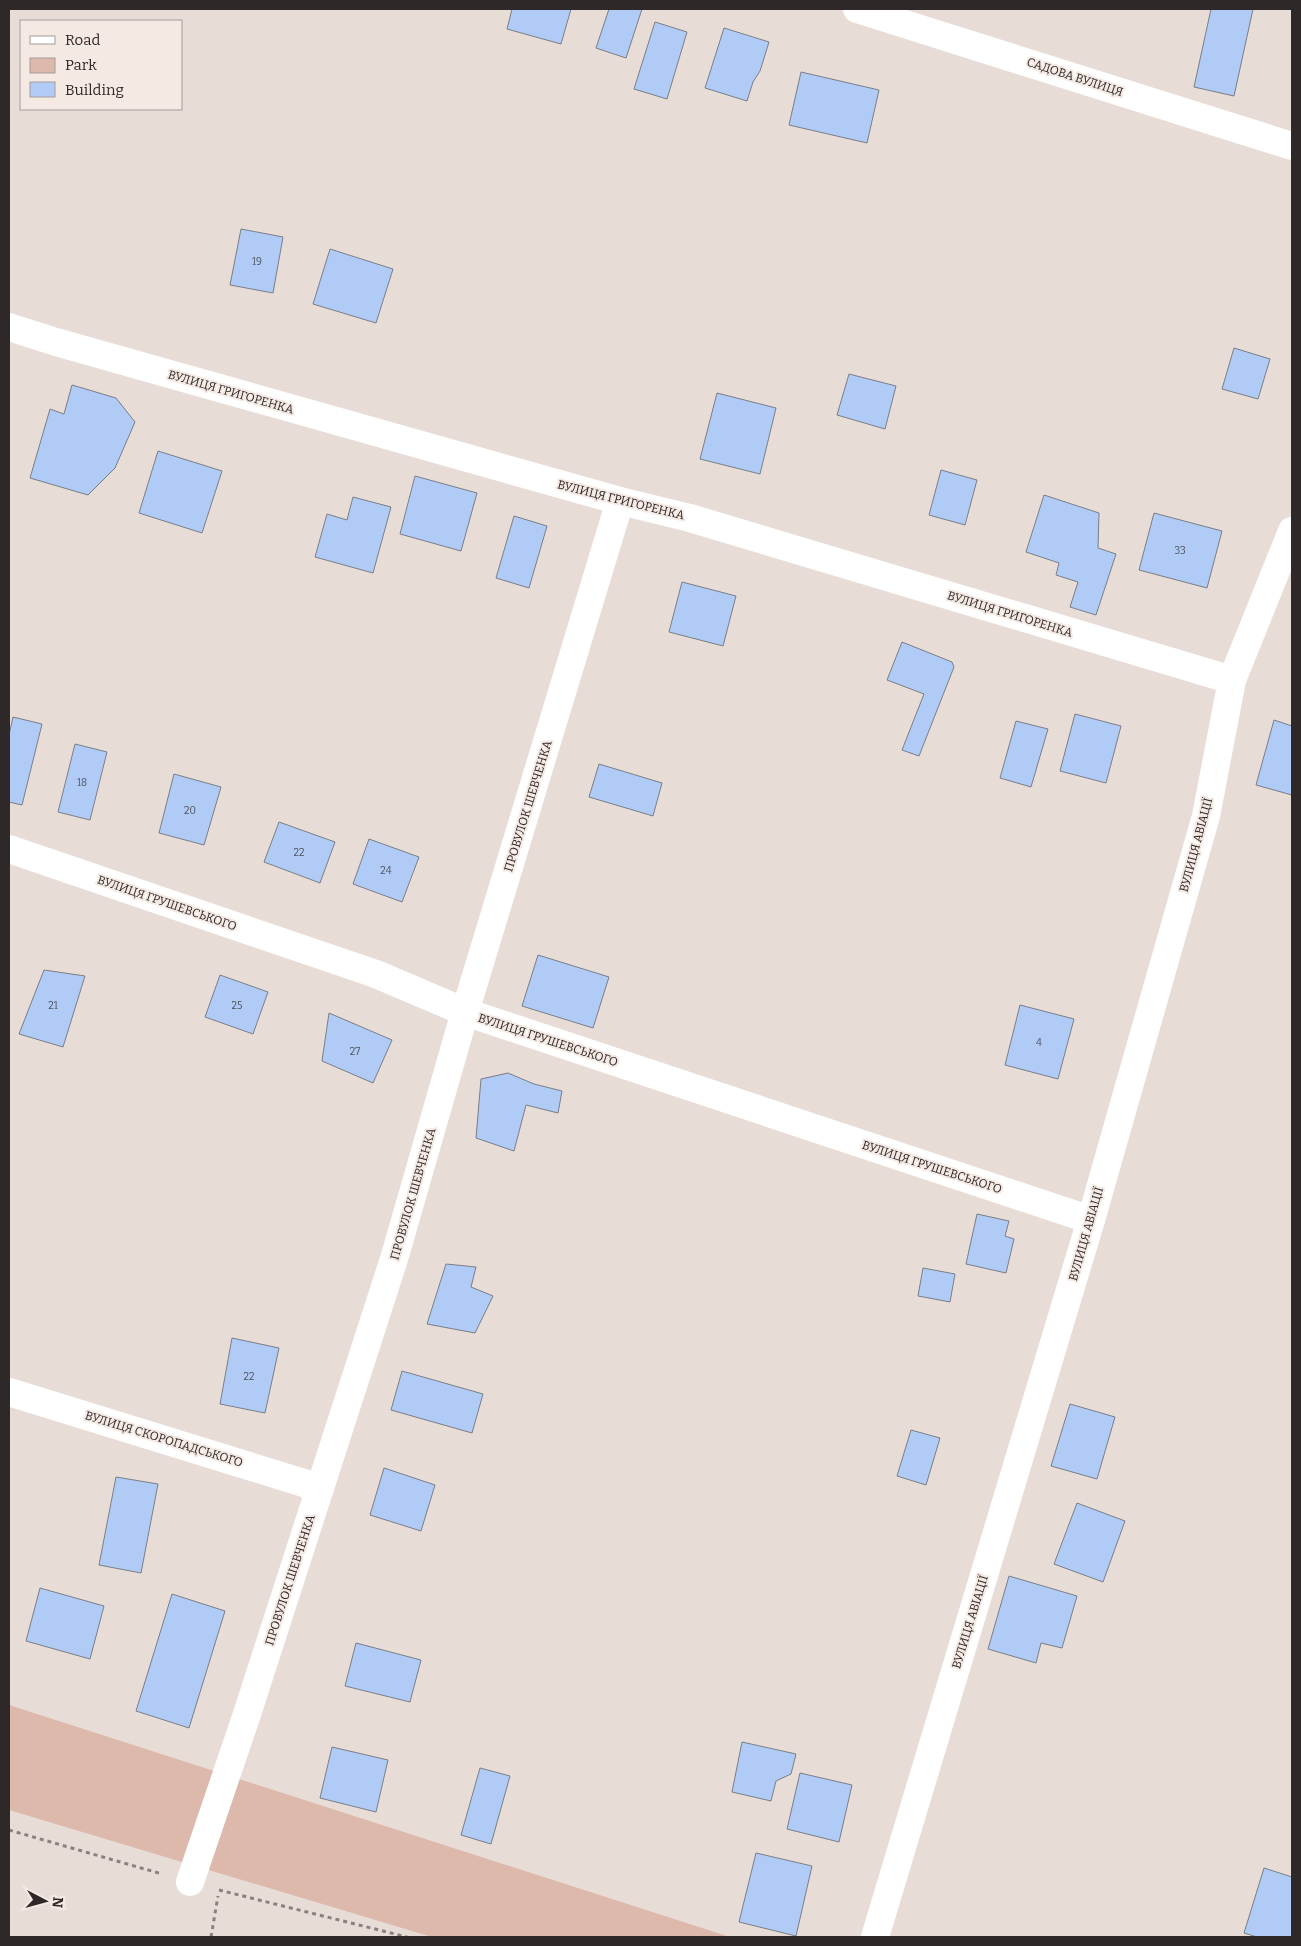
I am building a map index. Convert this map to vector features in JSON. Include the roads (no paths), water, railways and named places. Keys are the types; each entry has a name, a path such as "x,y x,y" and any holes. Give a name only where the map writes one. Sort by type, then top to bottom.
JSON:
{"street":[{"name":"САДОВА ВУЛИЦЯ","path":"858,9 1292,146"},
{"name":"ВУЛИЦЯ ГРИГОРЕНКА","path":"9,327 75,348 620,501 690,518 1232,680"},
{"name":"ПРОВУЛОК ШЕВЧЕНКА","path":"190,1882 246,1717 394,1259 465,1012 620,501"},
{"name":"ВУЛИЦЯ АВІАЦІЇ","path":"875,1937 1091,1220 1206,816 1232,680 1292,531"},
{"name":"ВУЛИЦЯ ГРУШЕВСЬКОГО","path":"9,849 376,974 465,1012 1091,1220"},
{"name":"ВУЛИЦЯ СКОРОПАДСЬКОГО","path":"9,1392 320,1488"}]}
